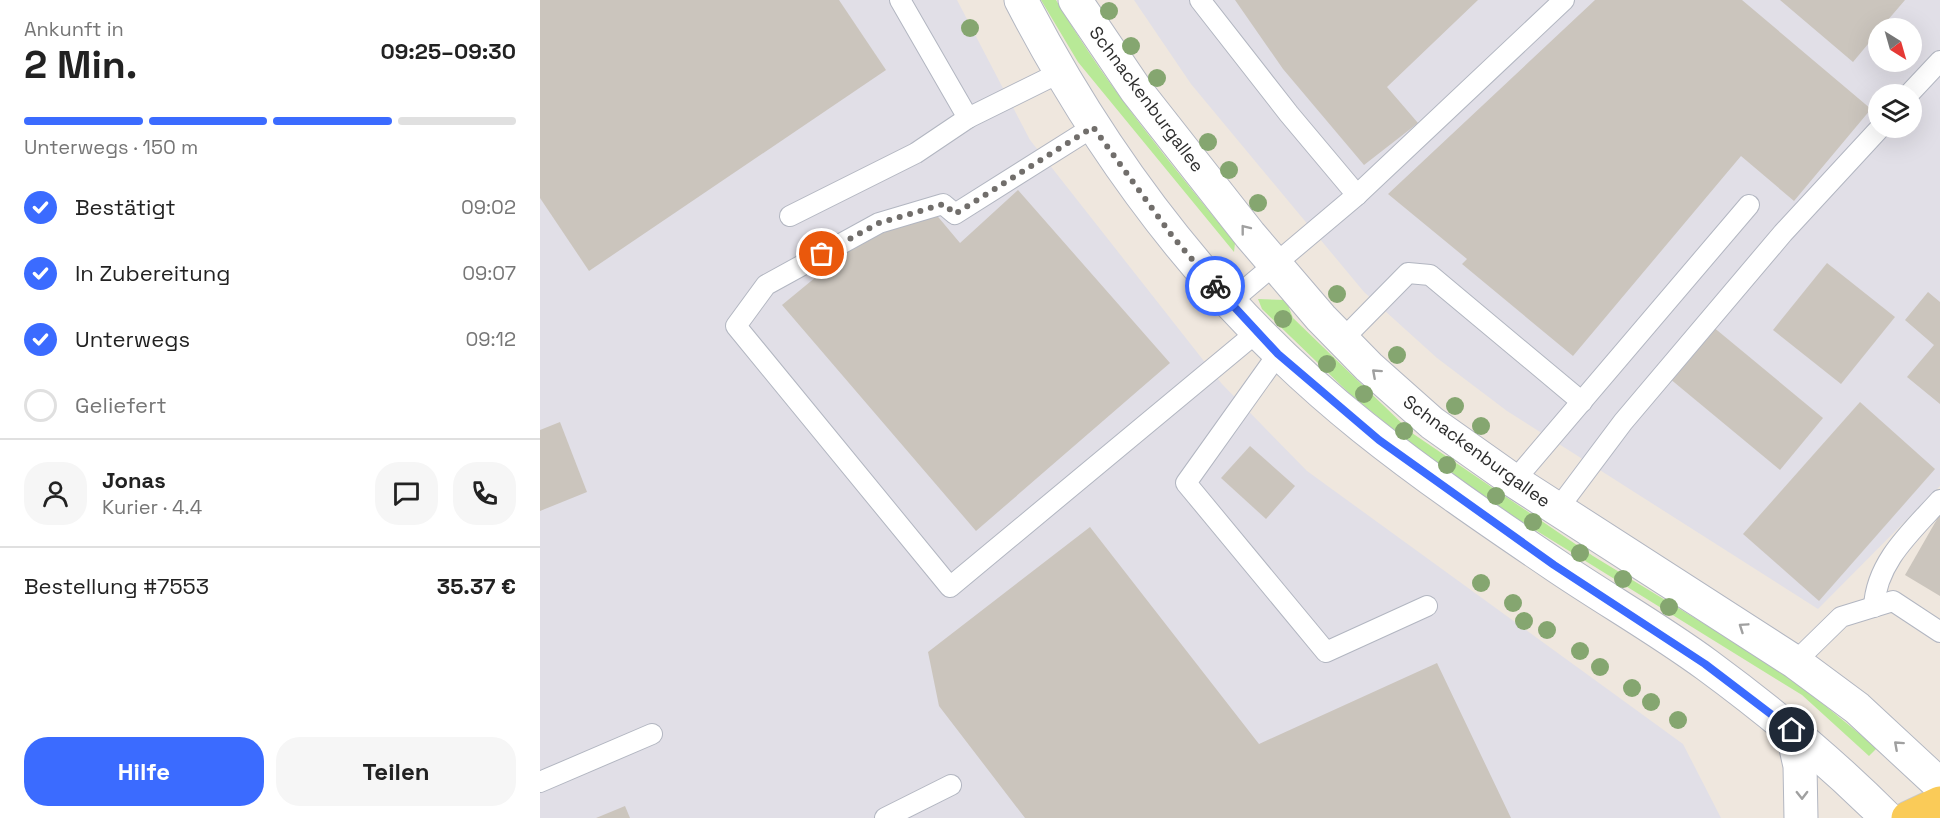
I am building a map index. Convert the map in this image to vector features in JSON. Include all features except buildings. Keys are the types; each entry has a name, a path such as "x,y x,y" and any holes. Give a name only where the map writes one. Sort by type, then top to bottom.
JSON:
{"main road":[{"path":"1021,0 1059,74 1093,127 1173,237 1228,303 1268,343 1361,425 1425,474 1554,565 1705,664 1792,730 1887,818"},
{"name":"Schnackenburgallee","path":"1075,0 1136,90 1275,266 1342,340 1432,423 1639,564 1733,620 1795,662 1857,708 1940,786"},
{"path":"1792,730 1800,766 1801,818"},
{"path":"1908,818 1940,803"}],"lane":[{"path":"900,0 968,118"},
{"path":"1200,0 1289,114 1357,195"},
{"path":"1228,303 1275,266 1357,195 1564,0"},
{"path":"1918,84 1940,61"},
{"path":"790,216 916,153 968,118 1059,74"},
{"path":"1093,127 955,214 944,204 879,223 766,285 736,326 950,587 1268,343"},
{"path":"1557,510 1623,422 1775,242 1871,138"},
{"path":"1514,481 1749,205"},
{"path":"1342,340 1408,273 1430,275 1582,402"},
{"path":"1268,343 1186,483 1326,652 1427,606"},
{"path":"1874,607 1875,587 1896,549 1940,500"},
{"path":"1795,662 1841,617 1893,601 1940,632"},
{"path":"540,782 652,734"},
{"path":"885,818 951,785"}],"shaded area":[{"path":"540,0 957,0 1030,140 1222,384 1307,471 1683,744 1721,818 540,818"},
{"path":"1134,0 1940,0 1940,486 1818,609 1507,411 1437,358 1364,292 1191,84"}],"green space":[{"path":"1041,0 1056,0 1118,95 1235,243 1234,252 1078,62"},
{"path":"1258,299 1286,300 1293,318 1412,433 1593,556 1785,673 1877,748 1869,756 1802,695 1498,507 1436,464 1350,394 1262,309"}],"way so far":[{"path":"822,254 879,223 944,204 955,214 1093,127 1173,237 1215,286"}],"route":[{"path":"1215,286 1228,303 1278,354 1379,440 1554,565 1705,664 1792,730"}]}
